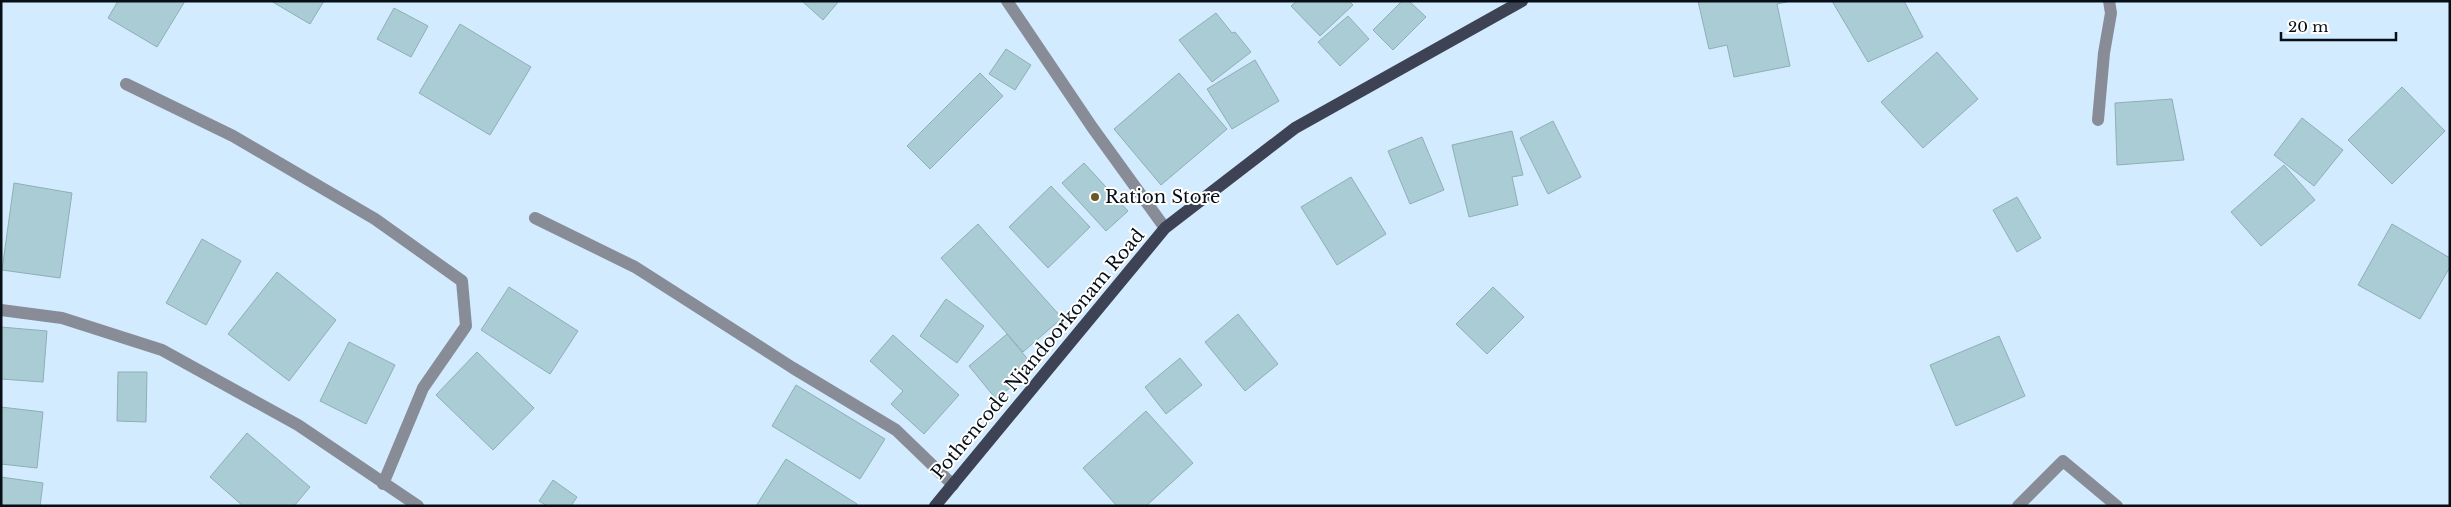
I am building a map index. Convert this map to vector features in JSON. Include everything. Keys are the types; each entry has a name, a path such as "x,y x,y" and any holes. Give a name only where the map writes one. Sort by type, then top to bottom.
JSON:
{"main road":[{"name":"Pothencode Njandoorkonam Road","path":"935,506 1165,228 1294,128 1522,1"}],"street":[{"path":"1007,1 1092,127 1165,228"},
{"path":"2098,120 2104,53 2111,13 2109,1"},
{"path":"126,84 233,136 375,219 462,281 466,326 423,388 383,484"},
{"path":"535,218 635,267 785,363 896,430 953,485"},
{"path":"1,310 62,318 162,350 298,425 418,506"},
{"path":"2018,506 2064,461 2116,506"}],"building":[{"path":"118,1 185,1 157,47 108,18"},
{"path":"271,1 324,1 310,24"},
{"path":"802,1 839,1 823,20"},
{"path":"1297,1 1349,1 1353,5 1320,36 1291,6"},
{"path":"1402,1 1409,1 1426,17 1393,50 1373,30"},
{"path":"1698,1 1791,1 1777,4 1790,66 1734,77 1727,45 1709,49"},
{"path":"1832,1 1904,1 1923,37 1868,62"},
{"path":"394,8 428,26 411,57 377,39"},
{"path":"1216,13 1251,52 1212,82 1179,40"},
{"path":"1348,16 1369,39 1340,66 1318,42"},
{"path":"460,24 531,67 490,135 419,93"},
{"path":"1006,49 1031,65 1015,90 989,74"},
{"path":"1937,52 1978,99 1923,148 1881,102"},
{"path":"1255,60 1279,101 1232,129 1207,89"},
{"path":"980,73 1003,96 930,169 907,146"},
{"path":"1179,73 1227,129 1161,185 1114,129"},
{"path":"2402,87 2445,131 2392,184 2348,140"},
{"path":"2172,99 2184,160 2117,165 2115,103"},
{"path":"2302,118 2343,150 2314,186 2274,155"},
{"path":"1553,121 1581,177 1548,194 1520,138"},
{"path":"1512,131 1523,175 1512,177 1518,205 1469,217 1452,145"},
{"path":"1422,137 1444,190 1410,204 1388,151"},
{"name":"Ration Store","path":"1084,163 1128,211 1106,231 1062,183"},
{"path":"2284,165 2315,200 2261,246 2231,212"},
{"path":"1351,177 1386,234 1337,265 1301,207"},
{"path":"14,183 72,193 60,278 2,270"},
{"path":"1051,186 1090,227 1048,268 1009,227"},
{"path":"2017,197 2041,238 2017,252 1993,210"},
{"path":"978,224 1062,318 1023,352 941,258"},
{"path":"2392,224 2450,258 2450,267 2420,319 2358,285"},
{"path":"202,239 241,261 206,325 166,303"},
{"path":"277,272 336,320 289,381 228,334"},
{"path":"509,287 578,331 550,374 481,330"},
{"path":"1493,287 1524,317 1487,354 1456,324"},
{"path":"946,299 984,326 957,363 920,336"},
{"path":"1238,314 1278,364 1245,391 1205,342"},
{"path":"1,327 47,331 43,382 1,379"},
{"path":"1007,334 1035,368 996,399 969,366"},
{"path":"893,335 959,395 924,434 891,404 903,391 870,361"},
{"path":"1999,336 2025,396 1956,426 1930,365"},
{"path":"349,342 395,365 366,424 320,401"},
{"path":"477,352 534,408 493,450 436,395"},
{"path":"1180,358 1202,385 1166,414 1145,387"},
{"path":"118,372 147,372 146,422 117,421"},
{"path":"796,385 885,439 860,479 772,426"},
{"path":"1,407 43,412 37,468 1,464"},
{"path":"1146,411 1193,463 1146,506 1117,506 1083,468"},
{"path":"247,433 310,487 294,506 243,506 210,477"},
{"path":"786,459 857,504 856,506 756,506"},
{"path":"1,477 43,483 40,506 1,506"},
{"path":"553,480 577,497 571,506 547,506 539,501"}],"place":[{"name":"Ration Store","path":"1095,197"}]}
